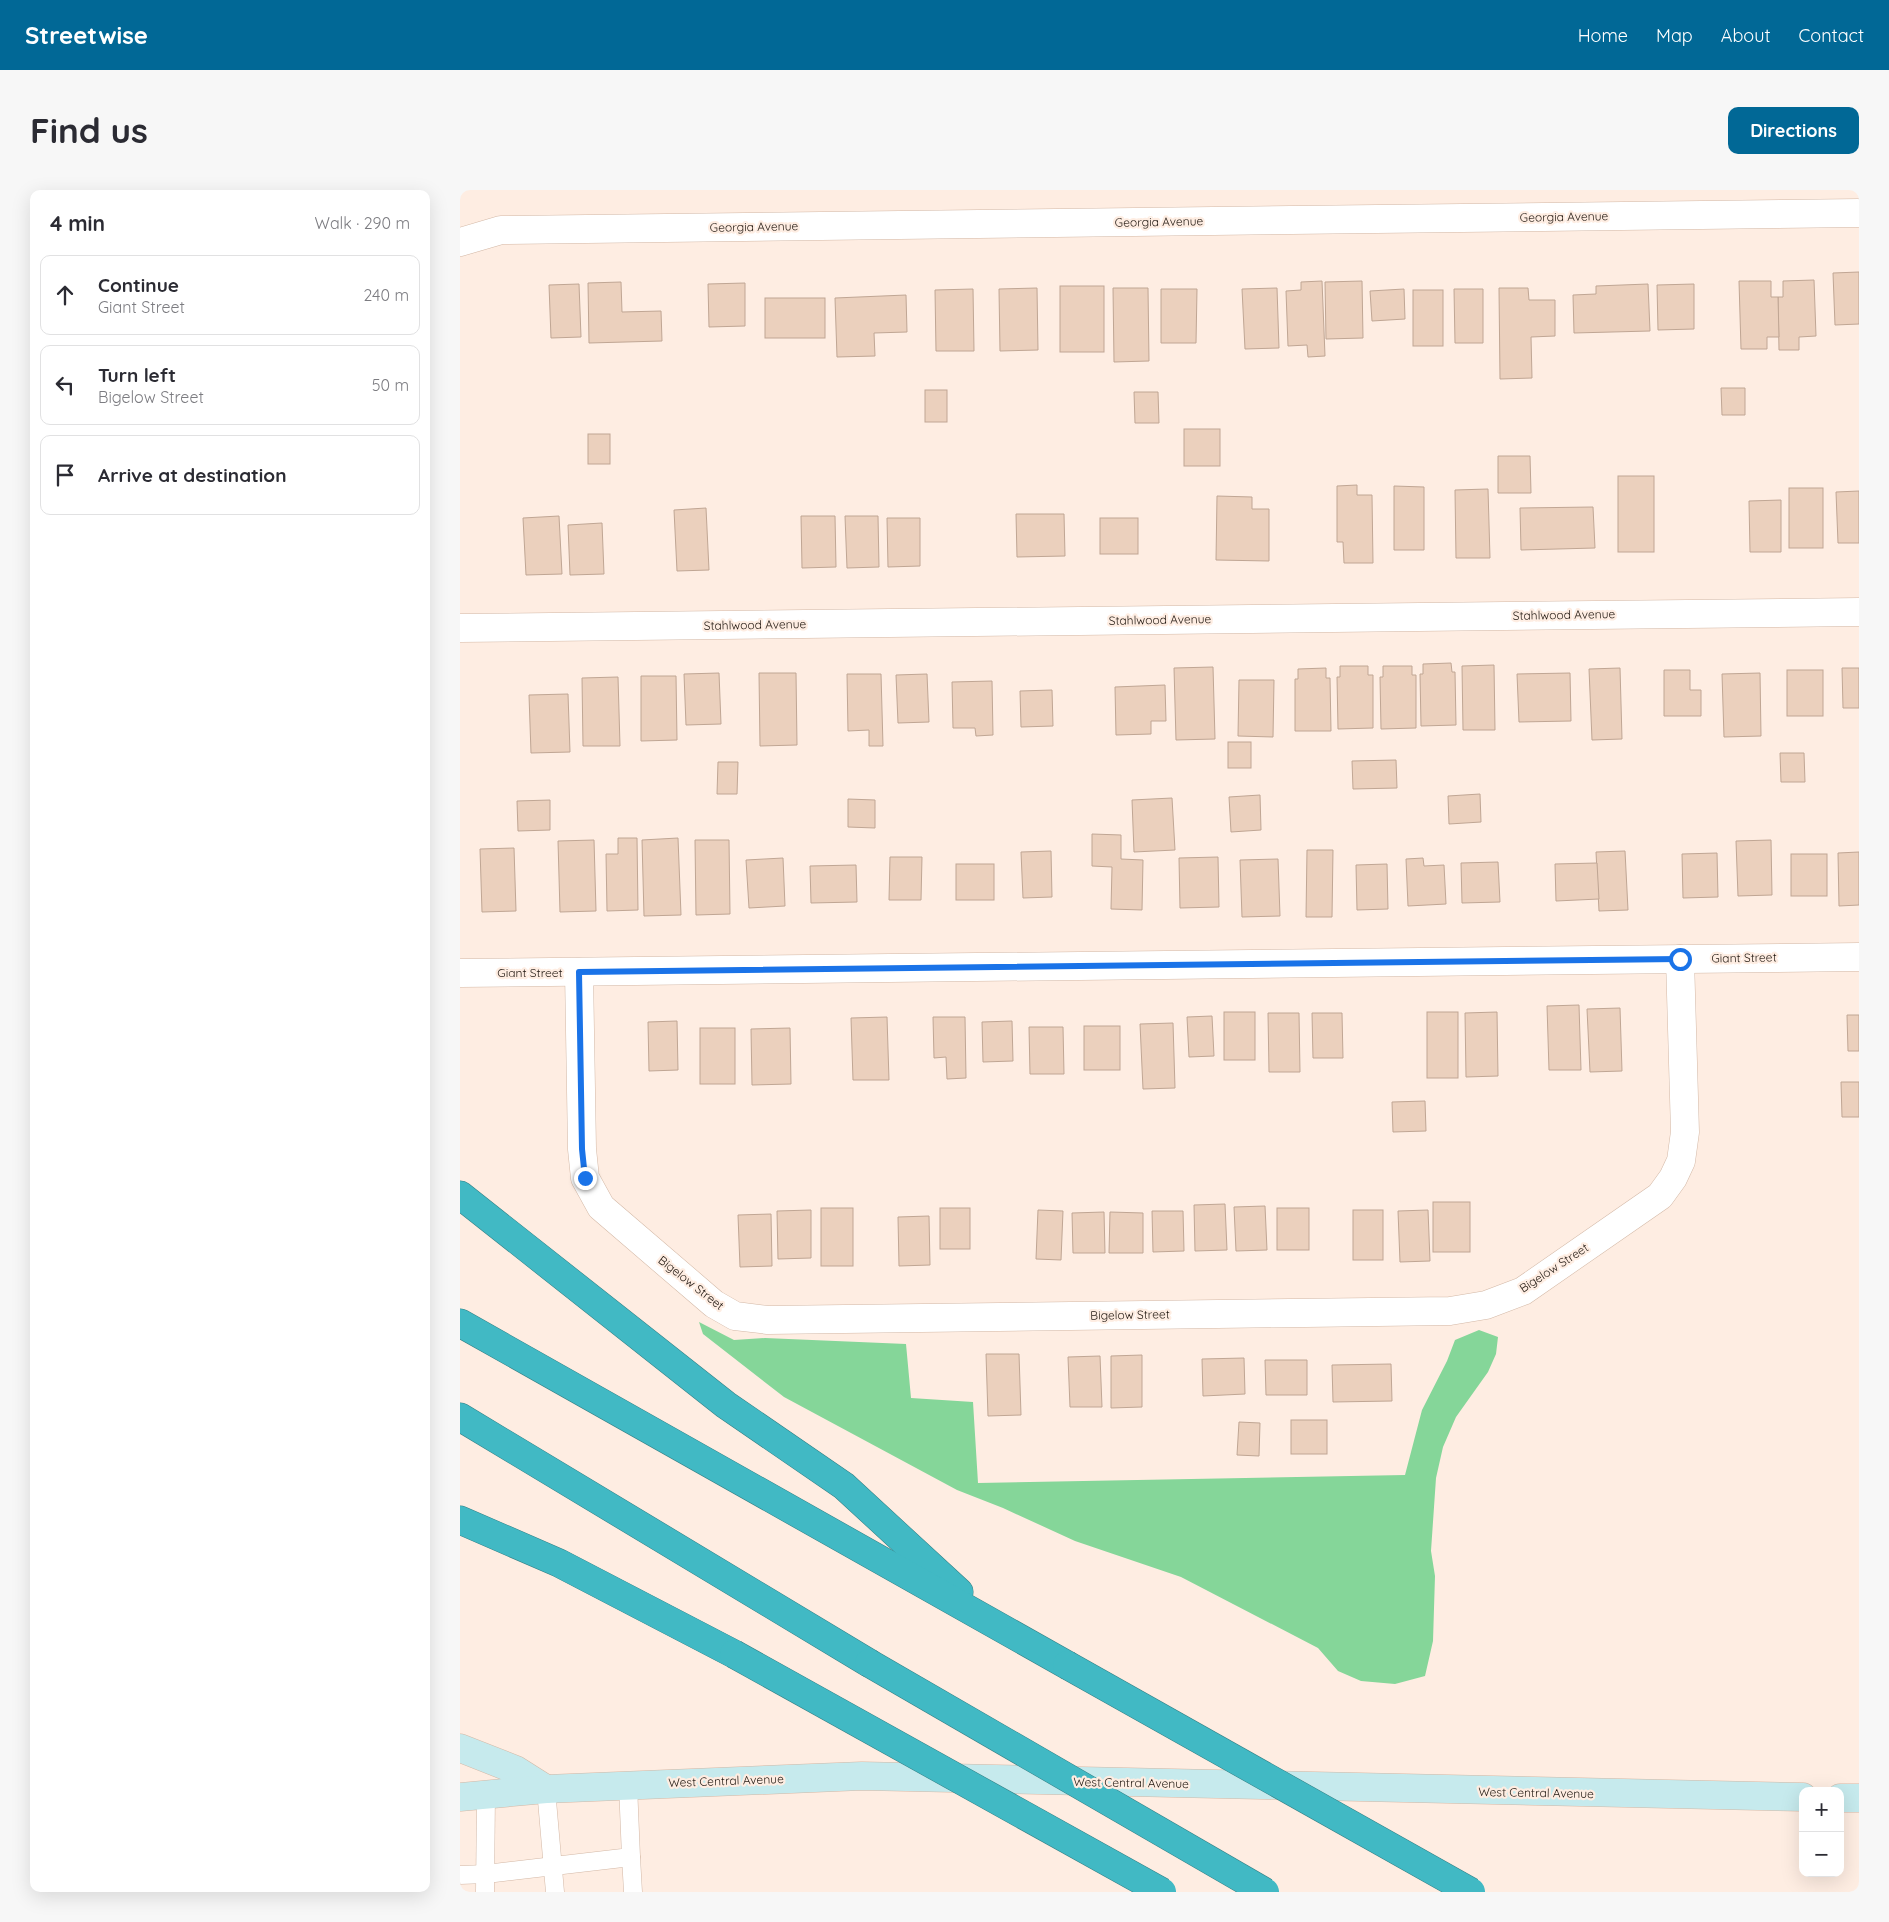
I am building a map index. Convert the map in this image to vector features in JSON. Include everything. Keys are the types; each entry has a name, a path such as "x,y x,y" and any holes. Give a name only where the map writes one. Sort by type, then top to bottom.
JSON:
{"highway":[{"path":"460,1194 726,1405 844,1486 993,1624"},
{"path":"460,1323 1471,1892"},
{"path":"460,1417 869,1663 1264,1892"},
{"path":"460,1520 559,1563 734,1654 1162,1892"}],"main road":[{"path":"460,1748 516,1770 546,1789"},
{"name":"West Central Avenue","path":"473,1796 546,1789 862,1776 1799,1797"},
{"path":"1844,1798 1859,1798"}],"street":[{"name":"Georgia Avenue","path":"460,242 501,230 1859,213"},
{"name":"Stahlwood Avenue","path":"460,628 1859,612"},
{"name":"Giant Street","path":"460,973 1859,957"},
{"name":"Bigelow Street","path":"579,972 582,1149 585,1178 601,1207 714,1304 735,1316 768,1320 1450,1310 1486,1304 1523,1291 1660,1196 1673,1178 1681,1161 1685,1132 1680,959"}],"lane":[{"path":"628,1785 633,1892"},
{"path":"546,1789 555,1892"},
{"path":"473,1796 486,1874 485,1892"},
{"path":"460,1875 486,1874 630,1857"}],"green space":[{"path":"699,1322 734,1340 765,1338 906,1344 911,1398 973,1402 978,1483 1405,1475 1422,1410 1447,1361 1455,1340 1479,1330 1498,1337 1496,1354 1488,1372 1456,1417 1443,1447 1436,1478 1431,1551 1435,1576 1433,1641 1425,1676 1395,1684 1361,1681 1338,1671 1318,1648 1181,1577 1075,1541 1003,1508 957,1490 784,1397 703,1334"}],"building":[{"path":"1859,272 1859,324 1835,325 1833,273"},
{"path":"1814,280 1816,336 1799,337 1799,350 1779,350 1778,297 1783,297 1783,281"},
{"path":"1322,281 1325,356 1308,357 1307,345 1288,346 1286,291 1301,290 1301,282"},
{"path":"1362,281 1363,338 1326,339 1325,282"},
{"path":"1739,281 1771,281 1771,297 1778,297 1779,337 1767,337 1767,349 1741,349"},
{"path":"621,282 622,312 661,311 662,341 589,343 588,283"},
{"path":"745,283 745,326 709,327 708,284"},
{"path":"579,284 581,337 551,338 549,285"},
{"path":"1648,284 1650,331 1574,333 1573,295 1596,294 1596,286"},
{"path":"1694,284 1694,329 1658,330 1657,285"},
{"path":"1060,286 1104,286 1104,352 1060,352"},
{"path":"1037,288 1038,350 1000,351 999,289"},
{"path":"1113,288 1148,288 1149,361 1114,362"},
{"path":"1277,288 1279,348 1245,349 1242,289"},
{"path":"1499,288 1528,288 1529,300 1555,300 1555,336 1531,337 1532,378 1500,379"},
{"path":"973,289 974,351 936,351 935,290"},
{"path":"1161,289 1197,289 1196,343 1161,343"},
{"path":"1404,289 1405,319 1372,321 1370,291"},
{"path":"1454,289 1483,289 1483,343 1455,343"},
{"path":"1413,290 1443,290 1443,346 1413,346"},
{"path":"906,295 907,332 874,333 875,356 837,357 835,298"},
{"path":"765,298 825,298 825,338 765,338"},
{"path":"1721,388 1745,388 1745,415 1722,415"},
{"path":"925,390 947,390 947,422 925,422"},
{"path":"1134,392 1158,392 1159,423 1135,423"},
{"path":"1184,429 1220,429 1220,466 1184,466"},
{"path":"588,434 610,434 610,464 588,464"},
{"path":"1498,456 1530,456 1531,493 1498,493"},
{"path":"1618,476 1654,476 1654,552 1618,552"},
{"path":"1357,485 1357,495 1372,495 1373,563 1344,563 1343,542 1337,542 1337,486"},
{"path":"1394,486 1424,487 1424,550 1394,550"},
{"path":"1789,488 1823,488 1823,548 1789,548"},
{"path":"1488,489 1490,558 1456,558 1455,490"},
{"path":"1859,491 1859,543 1838,543 1836,492"},
{"path":"1217,496 1252,497 1252,509 1269,509 1269,561 1216,560"},
{"path":"1781,500 1781,552 1750,552 1749,501"},
{"path":"1593,507 1595,548 1521,550 1520,508"},
{"path":"706,508 709,570 677,571 674,510"},
{"path":"1016,514 1064,514 1065,556 1017,557"},
{"path":"559,516 562,574 526,575 523,518"},
{"path":"801,516 835,516 836,567 802,568"},
{"path":"845,516 878,516 879,567 847,568"},
{"path":"887,518 920,518 920,566 888,567"},
{"path":"1100,518 1138,518 1138,554 1100,554"},
{"path":"602,523 604,574 570,575 568,525"},
{"path":"1451,663 1452,672 1455,672 1456,725 1421,726 1420,674 1423,674 1423,664"},
{"path":"1494,665 1495,730 1463,730 1462,666"},
{"path":"1340,666 1368,666 1368,675 1373,675 1373,728 1338,729 1337,677 1340,677"},
{"path":"1383,666 1412,666 1412,675 1416,675 1416,728 1381,729 1380,677 1383,677"},
{"path":"1213,667 1215,739 1176,740 1174,668"},
{"path":"1326,668 1326,678 1330,678 1331,731 1295,731 1295,679 1298,679 1298,669"},
{"path":"1620,668 1622,739 1592,740 1589,669"},
{"path":"1842,668 1859,668 1859,708 1843,708"},
{"path":"1664,670 1690,670 1690,690 1701,690 1701,716 1664,716"},
{"path":"1787,670 1823,670 1823,716 1787,716"},
{"path":"719,673 721,724 686,725 684,674"},
{"path":"759,673 796,673 797,745 760,746"},
{"path":"1570,673 1571,721 1519,722 1517,674"},
{"path":"1760,673 1761,736 1724,737 1722,674"},
{"path":"847,674 881,674 883,746 869,746 869,730 848,731"},
{"path":"927,674 929,722 898,723 896,675"},
{"path":"641,676 676,676 677,740 641,741"},
{"path":"618,677 620,746 583,746 582,678"},
{"path":"1239,680 1274,680 1273,737 1238,736"},
{"path":"992,681 993,735 976,736 975,728 953,728 952,682"},
{"path":"1165,685 1166,721 1151,721 1151,734 1116,735 1115,687"},
{"path":"1052,690 1053,726 1021,727 1020,691"},
{"path":"568,694 570,752 531,753 529,695"},
{"path":"1228,742 1251,742 1251,768 1228,768"},
{"path":"1780,753 1804,753 1805,782 1781,782"},
{"path":"1396,760 1397,788 1353,789 1352,761"},
{"path":"718,762 738,762 737,794 717,794"},
{"path":"1480,794 1481,822 1449,824 1448,796"},
{"path":"1260,795 1261,830 1231,832 1229,797"},
{"path":"1172,798 1175,850 1134,852 1132,800"},
{"path":"848,799 875,800 875,828 848,827"},
{"path":"550,800 550,830 518,831 517,801"},
{"path":"1092,834 1121,835 1121,859 1143,860 1142,910 1111,909 1112,867 1092,866"},
{"path":"618,838 637,838 638,910 607,911 606,854 618,854"},
{"path":"678,838 681,915 644,916 642,840"},
{"path":"594,840 596,911 560,912 558,841"},
{"path":"695,840 729,840 730,914 696,915"},
{"path":"1771,840 1772,895 1738,896 1736,841"},
{"path":"514,848 516,911 482,912 480,849"},
{"path":"1307,850 1333,850 1332,917 1306,917"},
{"path":"1051,851 1052,897 1023,898 1021,852"},
{"path":"1625,851 1628,910 1599,911 1596,852"},
{"path":"1859,852 1859,905 1839,906 1838,853"},
{"path":"1717,853 1718,897 1683,898 1682,854"},
{"path":"1791,854 1827,854 1827,896 1791,896"},
{"path":"890,857 922,857 921,900 889,900"},
{"path":"1218,857 1219,907 1180,908 1179,858"},
{"path":"783,858 785,906 749,908 746,860"},
{"path":"1423,858 1424,866 1444,865 1446,904 1408,906 1406,859"},
{"path":"1278,859 1280,916 1242,917 1240,860"},
{"path":"1498,862 1500,902 1462,903 1461,863"},
{"path":"1597,863 1599,899 1556,901 1555,864"},
{"path":"956,864 994,864 994,900 956,900"},
{"path":"1387,864 1388,909 1357,910 1356,865"},
{"path":"856,865 857,902 811,903 810,866"},
{"path":"1579,1005 1581,1070 1549,1070 1547,1006"},
{"path":"1620,1008 1622,1071 1590,1072 1587,1009"},
{"path":"1224,1012 1255,1012 1255,1060 1224,1060"},
{"path":"1427,1012 1458,1012 1458,1078 1427,1078"},
{"path":"1497,1012 1498,1076 1466,1077 1465,1013"},
{"path":"1268,1013 1299,1013 1300,1072 1269,1072"},
{"path":"1312,1013 1342,1013 1343,1058 1313,1058"},
{"path":"1847,1015 1859,1015 1859,1051 1848,1051"},
{"path":"1212,1016 1214,1056 1189,1057 1187,1017"},
{"path":"887,1017 889,1080 853,1080 851,1018"},
{"path":"933,1017 965,1017 966,1078 947,1079 946,1057 934,1058"},
{"path":"677,1021 678,1070 649,1071 648,1022"},
{"path":"1012,1021 1013,1061 983,1062 982,1022"},
{"path":"1173,1023 1175,1088 1143,1089 1140,1024"},
{"path":"1084,1026 1120,1026 1120,1070 1084,1070"},
{"path":"1029,1027 1063,1027 1064,1074 1030,1074"},
{"path":"700,1028 735,1028 735,1084 700,1084"},
{"path":"790,1028 791,1084 752,1085 751,1029"},
{"path":"1841,1082 1859,1082 1859,1117 1842,1117"},
{"path":"1425,1101 1426,1131 1393,1132 1392,1102"},
{"path":"1433,1202 1470,1202 1470,1252 1433,1252"},
{"path":"1225,1204 1227,1250 1195,1251 1194,1205"},
{"path":"1265,1206 1267,1250 1236,1251 1234,1207"},
{"path":"821,1208 853,1208 853,1266 821,1266"},
{"path":"940,1208 970,1208 970,1249 940,1249"},
{"path":"1277,1208 1309,1208 1309,1250 1277,1250"},
{"path":"811,1210 811,1258 778,1259 777,1211"},
{"path":"1038,1210 1063,1211 1061,1260 1036,1259"},
{"path":"1353,1210 1383,1210 1383,1260 1353,1260"},
{"path":"1428,1210 1430,1261 1400,1262 1398,1211"},
{"path":"1152,1211 1183,1211 1184,1251 1153,1252"},
{"path":"1104,1212 1105,1253 1073,1253 1072,1213"},
{"path":"1110,1212 1143,1213 1143,1253 1109,1253"},
{"path":"771,1214 772,1266 740,1267 738,1215"},
{"path":"929,1216 930,1265 899,1266 898,1217"},
{"path":"986,1354 1019,1354 1021,1415 988,1416"},
{"path":"1142,1355 1142,1407 1111,1408 1111,1356"},
{"path":"1100,1356 1102,1407 1070,1407 1068,1357"},
{"path":"1244,1358 1245,1394 1203,1396 1202,1359"},
{"path":"1265,1360 1307,1360 1307,1395 1266,1395"},
{"path":"1391,1364 1392,1401 1333,1402 1332,1365"},
{"path":"1291,1420 1327,1420 1327,1454 1291,1454"},
{"path":"1239,1422 1260,1423 1259,1456 1237,1455"}],"route":[{"path":"585,1178 582,1149 579,972 1680,959"}]}
